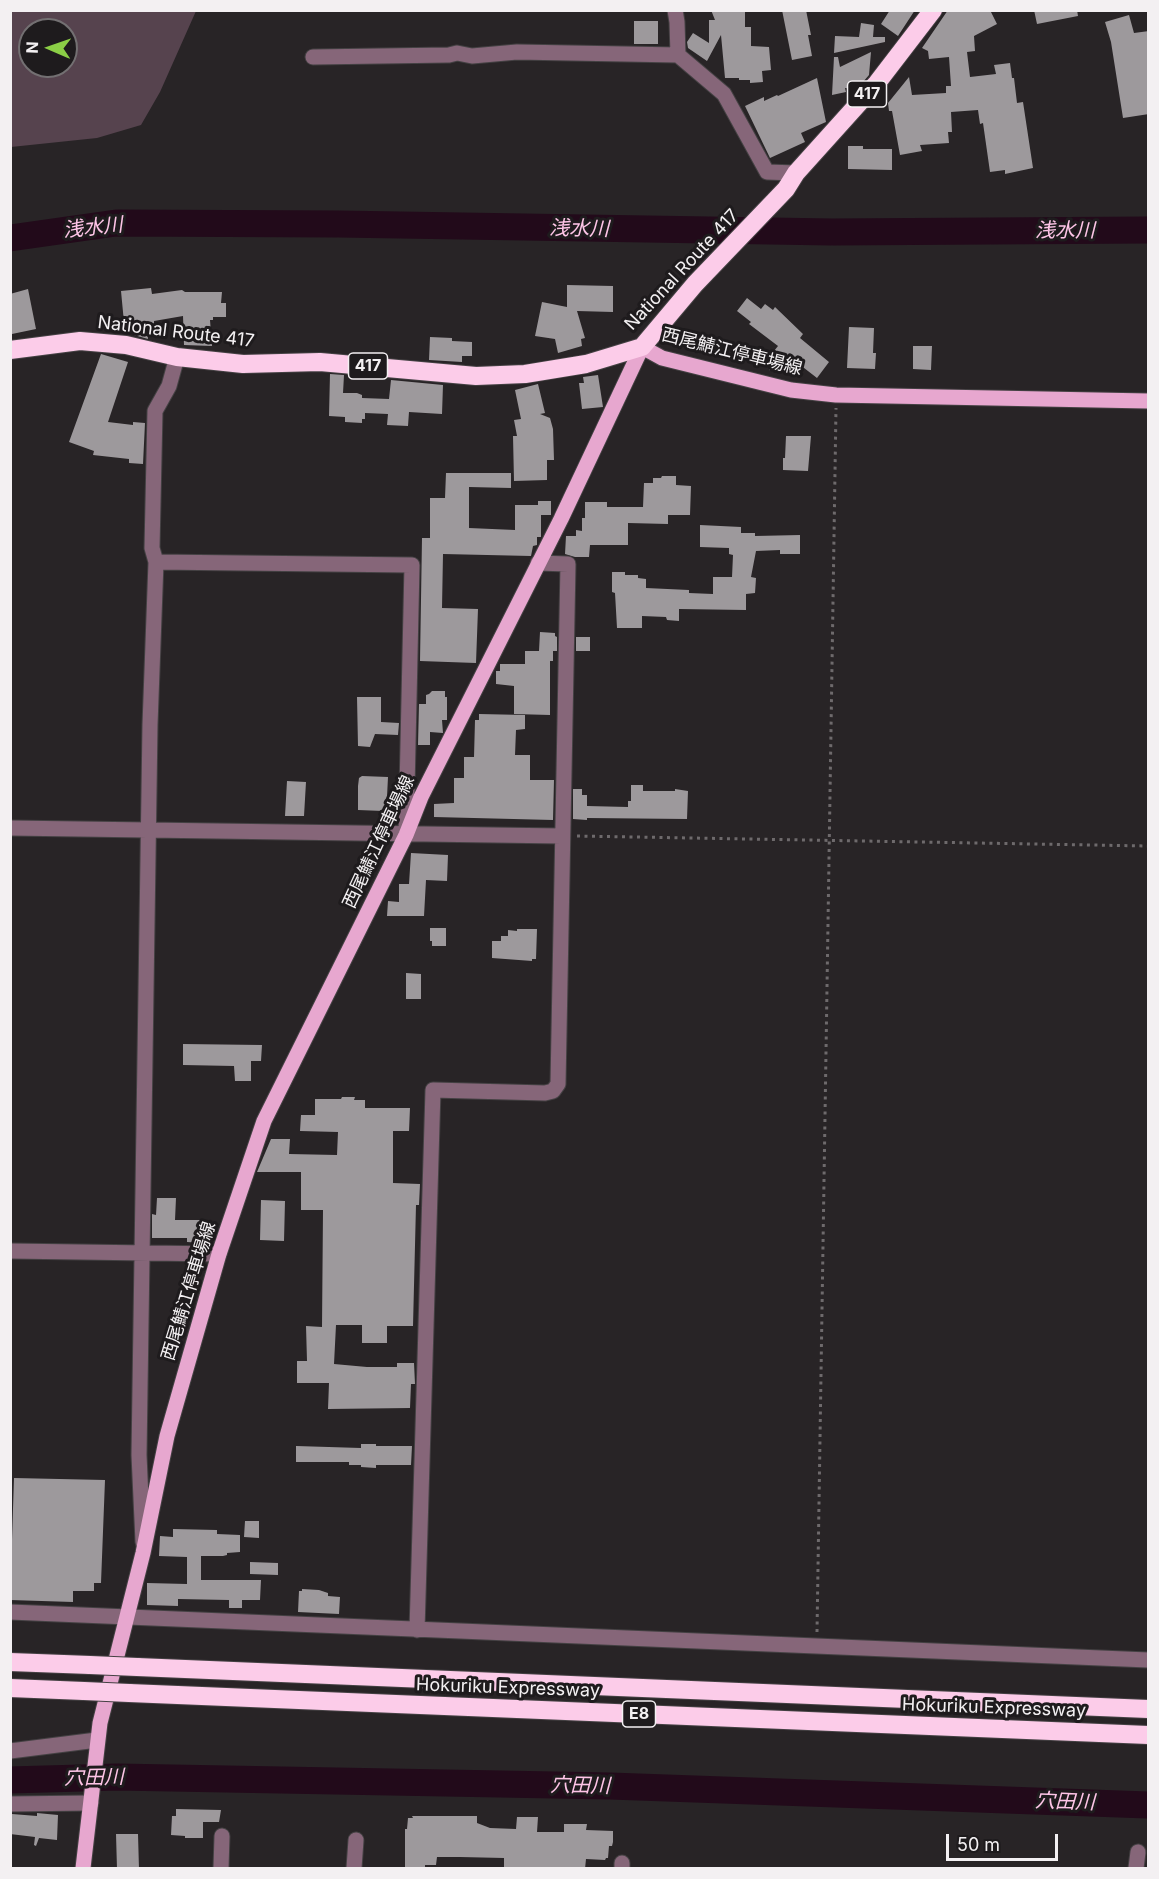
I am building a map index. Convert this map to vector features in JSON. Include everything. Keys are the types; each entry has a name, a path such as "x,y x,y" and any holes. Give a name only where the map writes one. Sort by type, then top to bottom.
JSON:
{"highway":[{"name":"National Route 417","path":"10,350 80,341 126,345 177,357 243,364 320,362 476,376 525,374 586,364 642,347 695,284 786,189 796,173 877,83 933,10"},
{"name":"Hokuriku Expressway","path":"10,1662 1149,1709"},
{"name":"Hokuriku Expressway","path":"10,1688 1149,1735"}],"main road":[{"name":"西尾鯖江停車場線","path":"83,1869 98,1740 143,1553 167,1436 219,1254 264,1121 406,835 421,797 561,519 642,347 662,358 737,378 791,390 836,395 1149,401"}],"street":[{"path":"675,10 678,55"},
{"path":"313,57 457,53 472,56 517,52 678,55 724,94 767,172 796,173"},
{"path":"143,1553 139,1455 150,725 156,562 152,549 155,411 169,386 177,357"},
{"path":"156,562 412,565 406,835"},
{"path":"417,1630 433,1090 545,1093 553,1091 558,1084 568,564 538,563"},
{"path":"10,828 562,836"},
{"path":"10,1251 219,1254"},
{"path":"10,1612 1149,1660"},
{"path":"10,1751 98,1740"},
{"path":"10,1804 92,1800"},
{"path":"221,1869 222,1836"},
{"path":"354,1869 356,1840"},
{"path":"1136,1869 1138,1851"}],"path":[{"path":"817,1646 836,395"},
{"path":"562,836 1149,846"}],"shaded area":[{"path":"10,11 196,11 160,92 141,125 97,138 11,147"}],"building":[{"path":"711,10 745,10 745,27 751,27 751,46 769,47 771,70 762,71 763,82 750,83 750,80 725,78 721,35 707,61 688,48 687,42 693,33 709,43 709,20 715,20"},
{"path":"782,10 806,10 812,56 792,60"},
{"path":"890,10 915,10 898,36 881,24"},
{"path":"948,10 990,10 997,24 974,36 975,51 967,52 970,77 996,74 994,65 1010,63 1017,103 1023,102 1033,168 1005,174 1005,170 990,172 983,123 980,124 978,110 951,112 952,132 948,132 949,143 920,145 922,151 900,155 892,111 889,111 888,103 909,77 912,95 946,93 946,86 951,86 949,57 929,59 928,51 922,48"},
{"path":"1034,10 1077,10 1078,16 1037,24"},
{"path":"1129,15 1134,33 1149,31 1149,114 1123,118 1111,42 1105,22"},
{"path":"634,21 658,21 658,44 634,44"},
{"path":"861,23 874,25 873,37 885,37 885,42 834,53 835,36 859,37"},
{"path":"871,52 869,75 857,89 845,88 846,92 832,95 834,57 838,57 840,67"},
{"path":"817,78 826,122 801,133 805,142 770,158 745,106 764,97 764,101 778,96"},
{"path":"848,146 863,146 863,149 892,149 892,170 848,169"},
{"path":"567,285 613,286 613,312 577,311 585,338 581,339 582,346 558,353 555,339 535,336 542,302 567,307"},
{"path":"151,288 152,294 182,290 185,292 222,292 221,303 226,303 226,317 213,317 213,320 210,320 212,346 184,345 183,316 154,321 154,324 147,325 148,339 134,335 134,333 125,333 121,291"},
{"path":"28,289 36,329 12,334 10,294"},
{"path":"747,298 761,309 765,304 773,310 775,307 803,334 800,338 829,362 817,378 786,354 782,373 769,370 774,351 778,346 749,324 751,322 737,311"},
{"path":"849,327 874,328 875,369 847,368"},
{"path":"430,337 472,342 472,356 462,356 462,362 429,360"},
{"path":"913,346 932,346 931,370 913,369"},
{"path":"101,354 128,362 108,422 133,425 133,422 145,423 143,464 129,463 129,459 93,455 94,451 69,442"},
{"path":"330,374 344,375 343,393 357,393 362,395 362,398 389,399 391,380 443,385 442,414 409,412 408,426 387,425 388,414 365,413 362,423 345,422 345,417 329,416"},
{"path":"598,375 603,407 582,409 579,383 584,383 583,377"},
{"path":"538,384 545,413 540,414 550,418 553,429 554,460 547,460 547,480 514,481 513,436 517,436 514,420 521,419 515,390"},
{"path":"786,436 811,436 808,471 783,470"},
{"path":"446,473 511,473 511,488 469,487 469,528 515,530 515,505 538,505 538,501 551,501 551,515 541,515 541,537 537,537 537,545 533,546 531,556 443,554 442,608 478,609 476,663 420,661 422,538 430,538 430,498 445,498"},
{"path":"676,476 676,485 691,486 690,515 668,515 668,524 628,523 628,545 590,545 589,557 565,554 566,536 576,536 576,530 582,531 585,502 607,502 607,507 643,507 644,483 653,483 653,478"},
{"path":"700,525 741,527 741,533 755,533 755,536 800,535 800,554 780,554 780,550 756,551 751,577 756,578 755,593 746,594 746,610 679,609 679,621 667,620 666,617 642,616 642,628 617,628 612,572 638,575 638,578 646,579 646,588 689,590 689,593 713,594 713,577 732,577 733,555 729,554 729,548 700,547"},
{"path":"540,632 555,633 557,637 557,651 553,651 553,661 550,661 550,715 514,714 514,686 496,684 496,671 500,671 500,664 525,664 525,651 539,651"},
{"path":"576,637 590,637 590,651 576,651"},
{"path":"432,691 445,691 447,720 442,720 443,733 430,732 430,745 418,745 419,704 426,704 426,695"},
{"path":"357,697 381,697 381,722 399,723 398,735 375,734 370,747 358,746"},
{"path":"479,714 525,715 525,729 516,730 515,755 530,755 530,780 554,780 553,820 434,817 434,804 454,803 454,778 464,778 464,757 474,757 475,720 479,720"},
{"path":"362,776 388,777 387,797 397,797 397,815 383,815 383,811 358,810 358,786 359,778"},
{"path":"287,781 306,782 304,816 285,816"},
{"path":"631,785 643,785 643,791 675,791 675,789 688,791 687,819 573,819 573,789 582,789 582,795 587,795 587,806 628,807 628,801 631,801"},
{"path":"411,853 448,855 447,881 426,880 424,916 387,916 388,901 399,902 399,884 409,884"},
{"path":"430,928 446,928 446,946 432,946"},
{"path":"517,929 537,929 536,959 532,961 492,958 492,941 501,941 501,936 508,936 508,930 517,931"},
{"path":"406,973 421,974 421,999 406,999"},
{"path":"183,1044 262,1045 261,1061 251,1061 251,1081 235,1081 234,1066 183,1065"},
{"path":"342,1097 365,1100 365,1108 410,1108 409,1131 393,1131 393,1183 420,1184 419,1205 416,1205 413,1326 387,1326 387,1343 362,1343 362,1325 336,1325 334,1364 397,1367 397,1363 414,1363 415,1384 411,1384 410,1408 328,1409 329,1383 297,1383 297,1361 307,1361 306,1326 322,1327 323,1210 301,1210 301,1172 257,1172 271,1139 290,1139 289,1154 337,1155 338,1132 300,1131 301,1115 315,1115 315,1099 341,1099"},
{"path":"157,1198 176,1198 175,1220 205,1220 204,1243 187,1242 187,1238 152,1238 152,1214 156,1215"},
{"path":"261,1200 285,1201 284,1241 260,1240"},
{"path":"361,1444 412,1446 411,1465 376,1465 376,1468 349,1465 349,1462 296,1462 296,1446 361,1448"},
{"path":"14,1478 105,1480 101,1583 94,1583 94,1591 73,1591 73,1602 10,1600"},
{"path":"245,1521 259,1521 259,1538 244,1537"},
{"path":"173,1529 217,1530 217,1534 240,1535 240,1552 227,1553 223,1556 201,1556 201,1580 261,1580 260,1600 242,1600 242,1608 229,1608 229,1600 178,1599 178,1606 147,1605 147,1583 187,1584 187,1557 159,1556 160,1536 173,1537"},
{"path":"250,1562 278,1563 278,1575 250,1574"},
{"path":"302,1589 319,1590 328,1593 328,1596 340,1597 339,1614 298,1612 299,1591"},
{"path":"176,1809 221,1810 219,1822 203,1822 203,1838 185,1838 185,1836 171,1835 172,1816 176,1816"},
{"path":"37,1813 58,1815 57,1840 39,1838 36,1846 34,1845 35,1837 10,1834 12,1814 37,1816"},
{"path":"412,1816 477,1816 477,1823 490,1828 516,1829 517,1817 538,1817 537,1832 564,1832 564,1824 587,1824 586,1830 613,1831 613,1842 612,1846 609,1846 608,1858 605,1860 586,1859 585,1869 504,1869 504,1858 437,1857 436,1865 425,1865 425,1869 405,1869 405,1829 407,1829 408,1818 413,1818"},
{"path":"116,1834 138,1834 139,1869 117,1869"}],"waterway":[{"name":"浅水川","path":"10,238 116,223 339,224 832,232 1148,230"},
{"name":"穴田川","path":"10,1780 117,1777 610,1786 1148,1805"}]}
